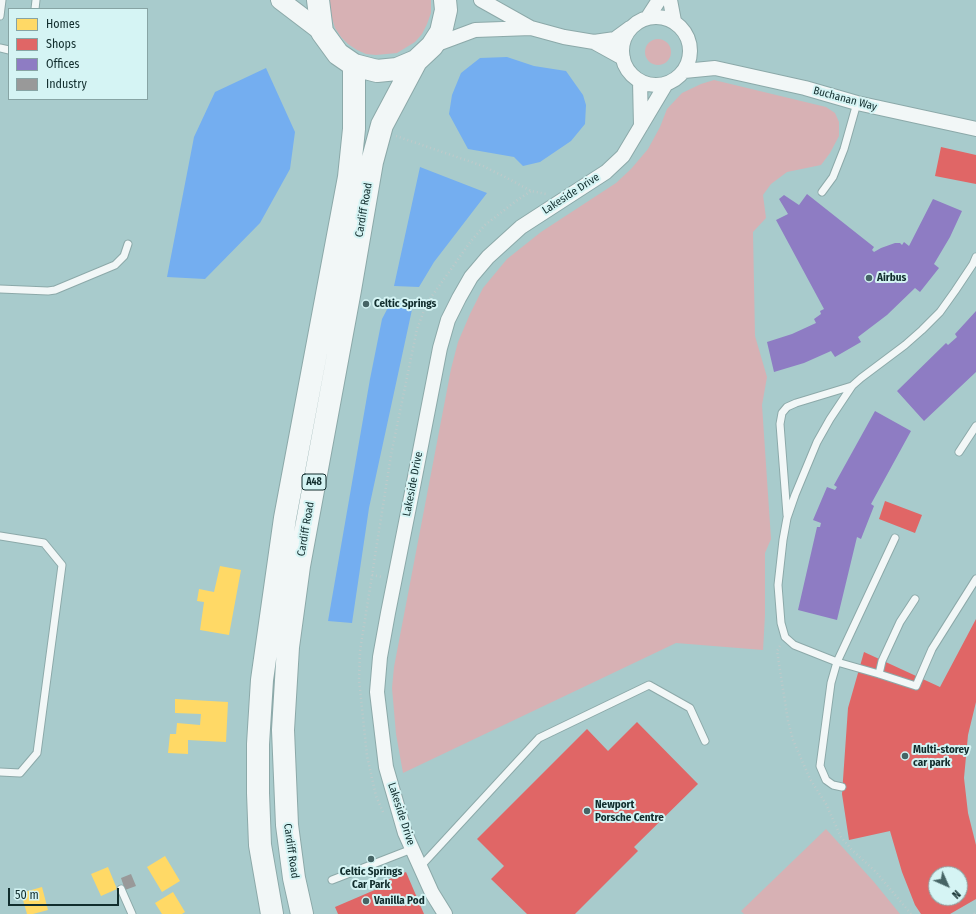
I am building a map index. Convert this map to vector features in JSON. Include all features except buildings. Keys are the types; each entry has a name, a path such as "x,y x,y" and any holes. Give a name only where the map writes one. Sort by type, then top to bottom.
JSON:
{"main road":[{"name":"Cardiff Road","path":"318,0 322,32 338,54 354,65 377,71 397,69 416,61"},
{"name":"Cardiff Road","path":"302,914 294,878 287,824 283,730 288,647 299,566 372,162 382,125 416,61 432,46 441,32 446,10 444,0"},
{"name":"Cardiff Road","path":"271,914 260,845 258,793 258,744 262,680 285,518 349,177 354,129 354,65"}],"street":[{"path":"280,0 322,32"},
{"path":"480,0 531,28 564,37 594,42 615,39 639,21 648,17 661,17 674,21 670,0"},
{"path":"648,17 660,0"},
{"name":"Buchanan Way","path":"674,21 682,28 700,58 715,68"},
{"path":"631,27 625,36 622,47 626,67 632,75 640,81 653,85 666,84 676,79 684,71 689,61 691,49 688,37"},
{"path":"432,46 475,30 531,28"},
{"path":"594,42 623,58"},
{"name":"Buchanan Way","path":"684,71 715,68 976,129"},
{"path":"640,81 640,128"},
{"name":"Lakeside Drive","path":"445,914 432,893 405,833 386,767 377,692 380,657 388,613 440,348 448,320 459,298 471,277 488,257 521,227 606,172 623,156 666,84"}],"lane":[{"path":"0,16 2,0"},
{"path":"822,192 832,177 844,149 857,102"},
{"path":"0,289 55,290 115,265 124,256 128,244"},
{"path":"976,257 973,264 940,312 905,345 852,386 817,442 787,518 778,585 781,623 785,637 794,645 837,662 916,686 932,649 976,579"},
{"path":"787,518 780,424 782,413 787,407 796,403 852,386"},
{"path":"960,452 976,426"},
{"path":"0,536 44,543 62,565 37,753 20,773 0,772"},
{"path":"842,787 833,785 826,780 820,766 831,683 837,662 895,538"},
{"path":"879,674 882,661 897,628 915,599"},
{"path":"420,867 539,738 649,685 690,708 705,741"},
{"path":"332,880 412,850"},
{"path":"121,889 132,914"}],"path":[{"path":"380,131 483,166 531,191 551,195"}],"shaded area":[{"path":"330,0 431,0 431,13 422,34 415,42 397,53 376,55 366,54 348,44 335,28 330,8"},
{"path":"658,39 667,43 671,52 667,61 658,65 649,61 645,52 649,43"},
{"path":"714,80 826,107 835,113 839,122 839,136 830,153 821,165 787,172 771,184 763,195 766,218 753,232 755,336 767,377 762,405 771,539 765,553 765,615 763,650 676,643 403,773 396,734 392,688 394,667 451,369 458,342 470,314 483,288 507,259 541,232 616,183 631,169 648,149 660,127 667,109 682,93"},
{"path":"826,829 874,882 900,914 744,914 741,911"}],"water":[{"path":"507,57 534,66 566,71 583,95 586,105 585,124 571,141 540,162 523,166 514,157 468,149 449,114 452,95 461,73 480,58"},
{"path":"266,68 295,132 290,169 260,223 205,279 167,277 194,137 215,92"},
{"path":"420,167 487,193 434,262 419,287 394,286"},
{"path":"393,298 413,305 369,508 352,623 328,621 370,379 382,319"}],"place":[{"name":"Airbus","path":"869,278"},
{"name":"Celtic Springs","path":"366,304"},
{"name":"Multi-storey car park","path":"905,756"},
{"name":"Newport Porsche Centre","path":"587,811"},
{"name":"Celtic Springs Car Park","path":"371,859"},
{"name":"Vanilla Pod","path":"366,901"}]}
